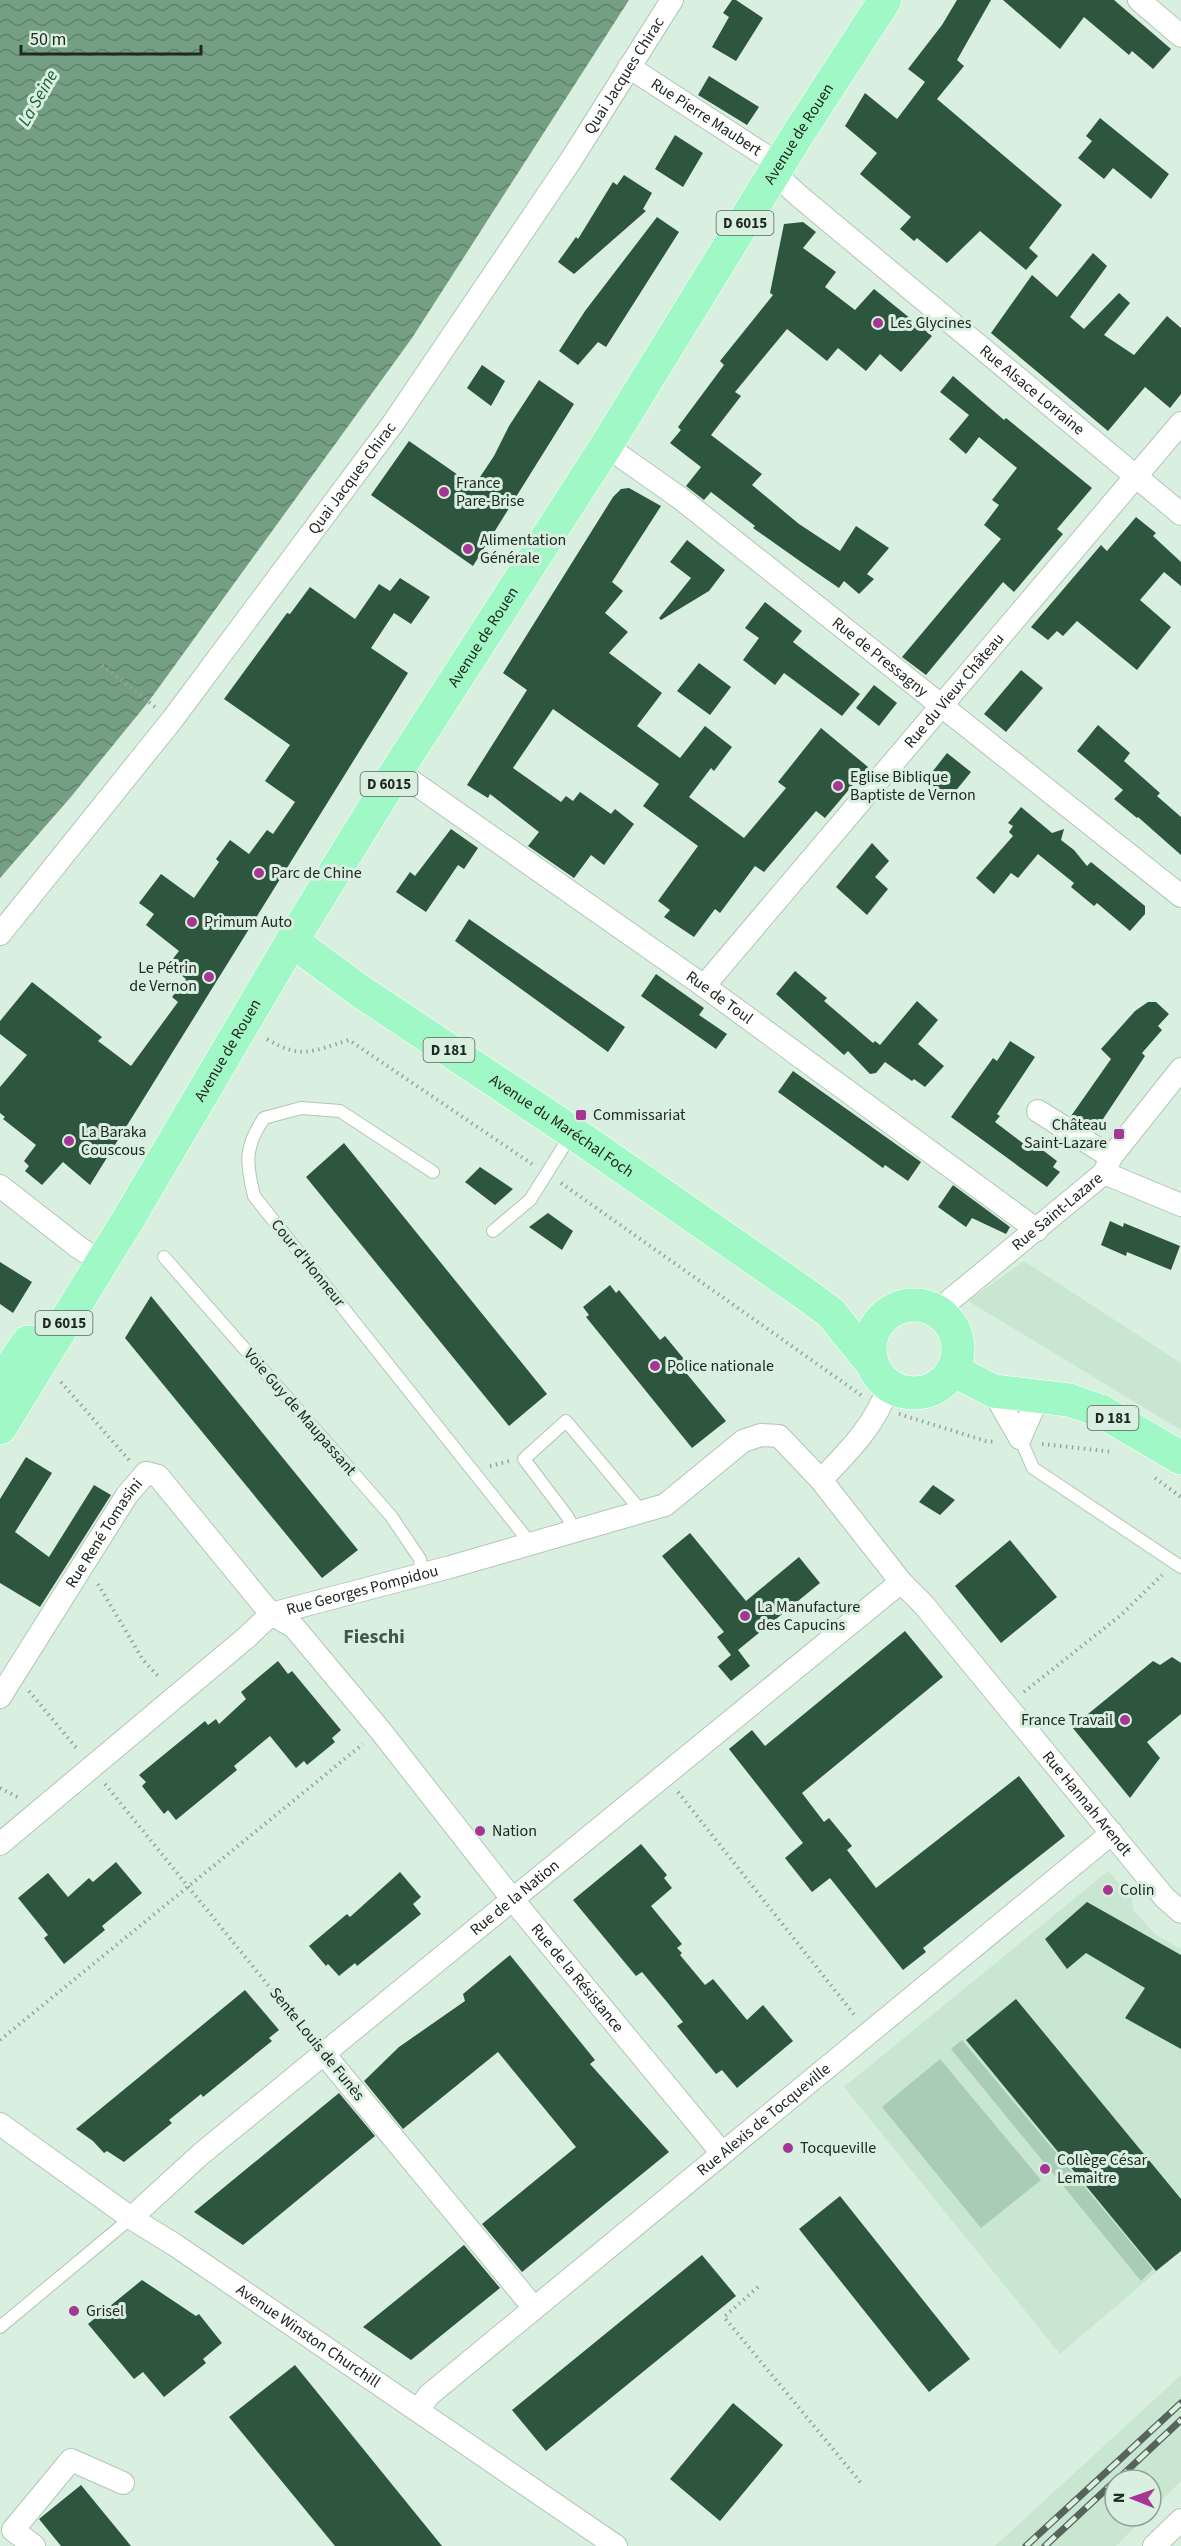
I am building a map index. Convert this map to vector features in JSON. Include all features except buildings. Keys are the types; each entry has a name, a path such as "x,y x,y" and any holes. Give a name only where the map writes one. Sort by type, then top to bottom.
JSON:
{"main road":[{"name":"Avenue de Rouen","path":"0,1383 38,1328 97,1260 129,1218 291,941 397,771 606,446 885,0"},
{"name":"Avenue du Maréchal Foch","path":"291,941 360,991 572,1132 831,1313 881,1386"},
{"name":"Avenue de Rouen","path":"0,1428 97,1260"},
{"path":"926,1306 937,1311 951,1325 958,1342 958,1353 953,1370 942,1383 930,1391 916,1394 881,1386 871,1336 877,1324 885,1316 899,1307 926,1306"},
{"name":"Avenue du Maréchal Foch","path":"831,1313 865,1317 885,1316"},
{"name":"D 181","path":"953,1370 993,1391 1069,1400 1101,1411 1181,1458"}],"street":[{"name":"Quai Jacques Chirac","path":"0,934 172,720 394,422 571,160 672,0"},
{"path":"1139,0 1181,36"},
{"name":"Rue Pierre Maubert","path":"629,68 769,158 777,171"},
{"name":"Rue Alsace Lorraine","path":"777,171 799,196 1181,514"},
{"name":"Rue du Vieux Château","path":"704,986 1181,423"},
{"name":"Rue de Pressagny","path":"606,446 680,498 1181,896"},
{"name":"Rue de Toul","path":"397,771 704,986 1037,1230"},
{"name":"Rue Saint-Lazare","path":"937,1311 1037,1230 1107,1165 1181,1069"},
{"path":"1038,1111 1107,1165 1181,1205"},
{"path":"0,1186 97,1260"},
{"path":"820,1480 867,1430 881,1386"},
{"path":"993,1391 1031,1441"},
{"path":"1031,1441 1038,1397"},
{"name":"Rue Hannah Arendt","path":"743,1441 760,1435 779,1436 820,1480 901,1582 923,1604 1165,1898 1181,1912"},
{"name":"Rue Georges Pompidou","path":"0,1844 247,1637 271,1614 531,1544 664,1505 743,1441"},
{"name":"Rue René Tomasini","path":"0,1697 127,1495 146,1473 158,1476 271,1614"},
{"name":"Rue de la Nation","path":"131,2218 201,2154 901,1582"},
{"name":"Rue de la Résistance","path":"271,1614 294,1627 380,1730 513,1900 722,2153"},
{"name":"Rue Alexis de Tocqueville","path":"417,2410 429,2395 1112,1833"},
{"name":"Sente Louis de Funès","path":"324,2054 534,2308"},
{"name":"Avenue Winston Churchill","path":"0,2124 131,2218 175,2245 616,2546"},
{"path":"34,2546 13,2530 71,2460 123,2483"},
{"path":"1154,2546 1180,2522"}],"lane":[{"name":"Cour d'Honneur","path":"433,1172 340,1111 301,1108 264,1118 248,1147 248,1169 254,1196 531,1544"},
{"path":"493,1231 530,1200 572,1132"},
{"name":"Voie Guy de Maupassant","path":"164,1257 391,1516 420,1559 422,1574"},
{"path":"575,1531 567,1516 524,1459 566,1421 642,1512"},
{"path":"1031,1441 1033,1468 1181,1566"},
{"path":"0,2327 131,2218"}],"path":[{"path":"102,665 152,705"},
{"path":"249,1013 254,1031 287,1051 307,1052 349,1040 547,1173 881,1386 986,1441 998,1442"},
{"path":"60,1380 133,1466"},
{"path":"1031,1441 1118,1452"},
{"path":"476,1473 499,1462 524,1459"},
{"path":"1154,1478 1181,1497"},
{"path":"1007,1706 1121,1615 1167,1570"},
{"path":"96,1582 143,1660 160,1678"},
{"path":"24,1685 73,1744"},
{"path":"0,2040 380,1730"},
{"path":"665,1775 860,2020"},
{"name":"Sente Louis de Funès","path":"102,1780 324,2054"},
{"path":"0,1788 21,1799"},
{"path":"759,2286 724,2318 861,2484"}],"shaded area":[{"path":"1024,1261 1181,1363 1181,1430 968,1301"},
{"name":"Collège César Lemaitre","path":"1108,1871 1132,1898 1133,1910 1155,1934 1181,1949 1181,2251 1060,2354 844,2087"},
{"path":"962,2040 1153,2269 1141,2281 951,2049"},
{"path":"940,2059 1041,2180 981,2228 882,2107"},
{"path":"1181,2375 1181,2481 1163,2499 1163,2468 1103,2468 1103,2528 1134,2528 1116,2546 995,2546"}],"water":[{"name":"La Seine","path":"0,0 629,0 412,338 149,701 70,798 0,878"}],"railway":[{"path":"1026,2546 1181,2403"},
{"path":"1130,2468 1181,2420"},
{"path":"1045,2546 1103,2492"}],"place":[{"name":"Les Glycines","path":"878,323"},
{"name":"France Pare-Brise","path":"444,492"},
{"name":"Alimentation Générale","path":"468,549"},
{"name":"Eglise Biblique Baptiste de Vernon","path":"838,786"},
{"name":"Parc de Chine","path":"259,873"},
{"name":"Primum Auto","path":"192,922"},
{"name":"Le Pétrin de Vernon","path":"209,977"},
{"name":"Commissariat","path":"581,1115"},
{"name":"Château Saint-Lazare","path":"1119,1134"},
{"name":"La Baraka Couscous","path":"69,1141"},
{"name":"Police nationale","path":"655,1366"},
{"name":"La Manufacture des Capucins","path":"745,1616"},
{"name":"France Travail","path":"1125,1720"},
{"name":"Nation","path":"480,1831"},
{"name":"Colin","path":"1108,1890"},
{"name":"Tocqueville","path":"788,2148"},
{"name":"Collège César Lemaitre","path":"1045,2169"},
{"name":"Grisel","path":"74,2311"}],"district":[{"name":"Fieschi","path":"374,1637"}]}
